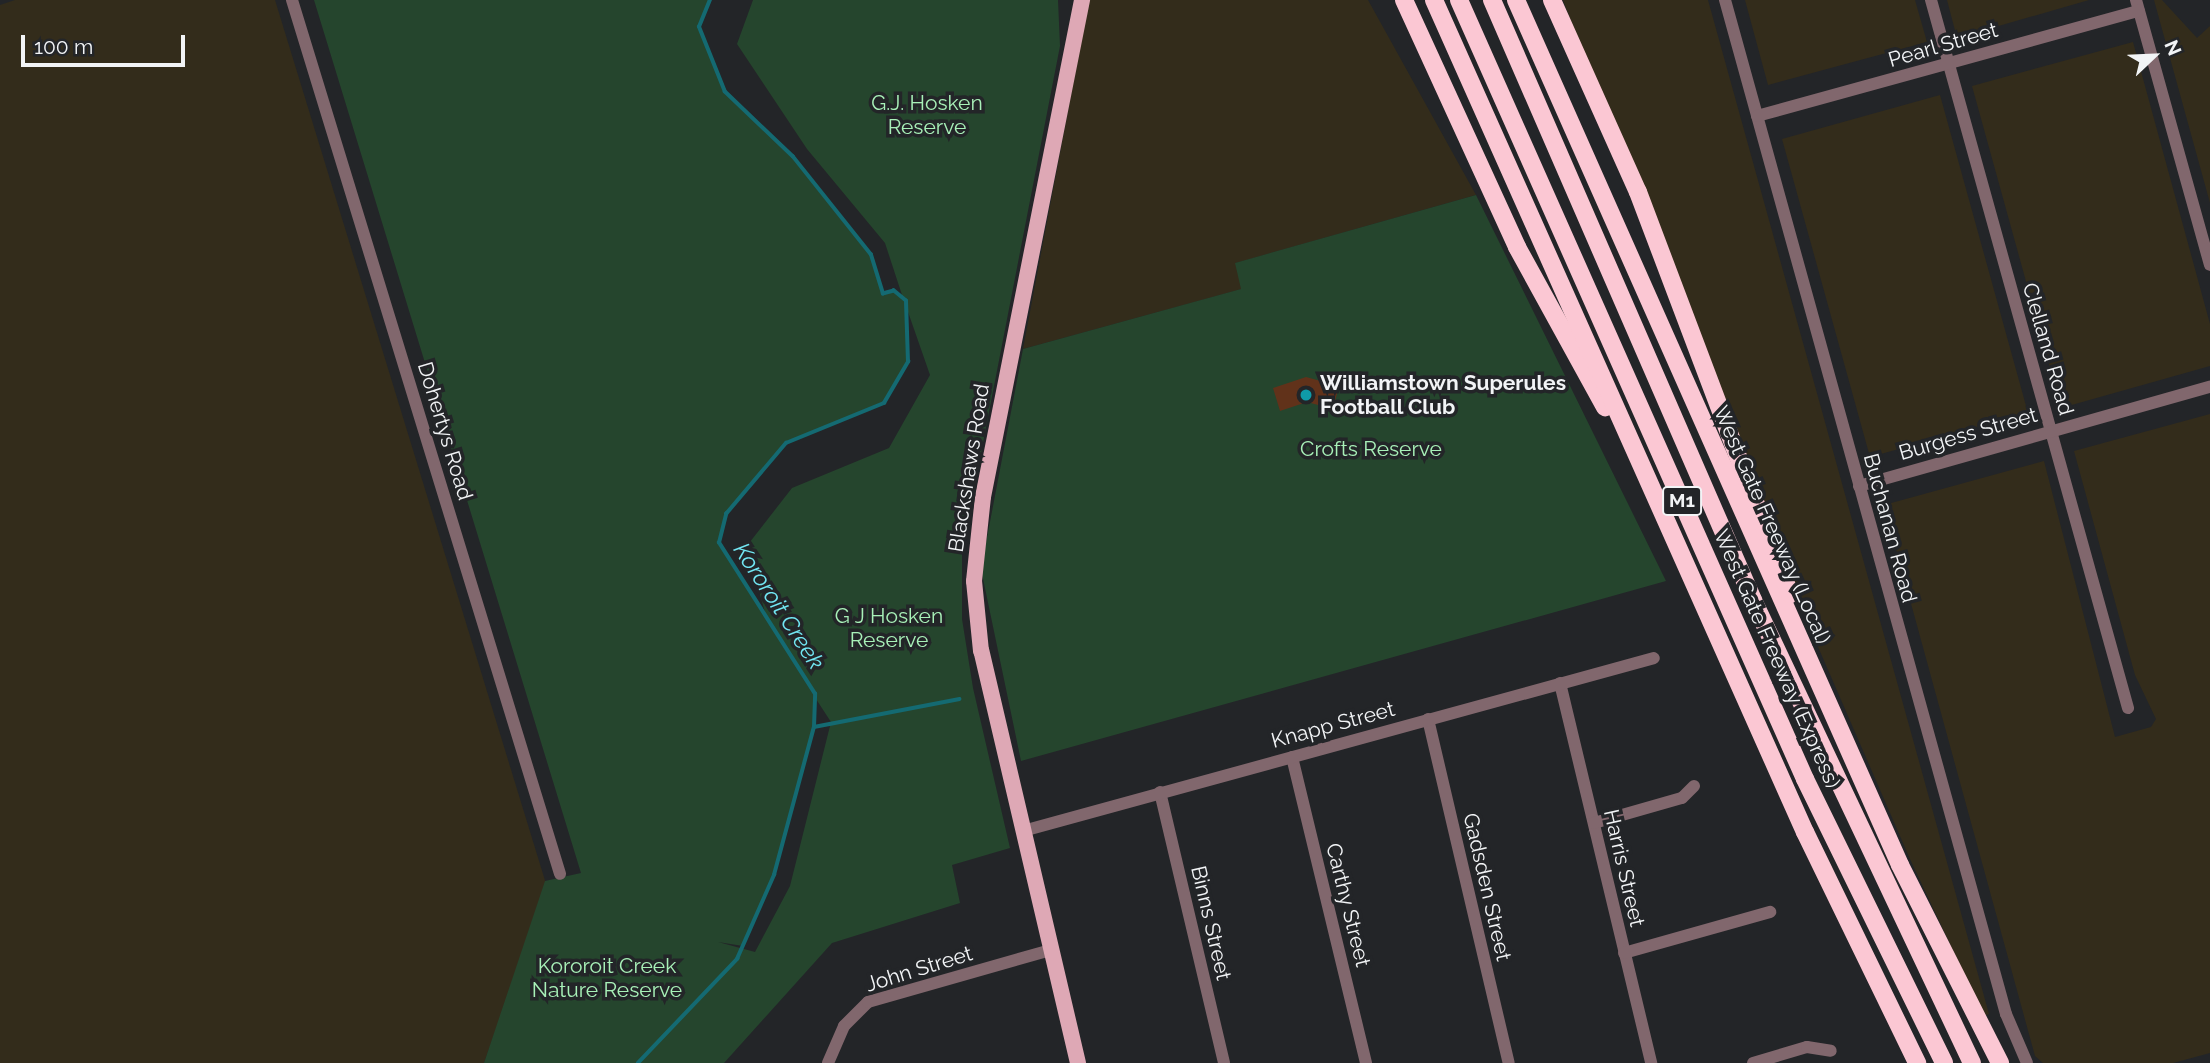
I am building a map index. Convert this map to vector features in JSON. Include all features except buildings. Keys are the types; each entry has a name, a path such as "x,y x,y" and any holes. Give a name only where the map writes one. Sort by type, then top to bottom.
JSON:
{"highway":[{"name":"M1","path":"1434,0 1805,832 1917,1063"},
{"name":"West Gate Freeway (Express)","path":"1459,0 1805,779 1944,1063"},
{"name":"West Gate Freeway (Express)","path":"1492,0 1753,600 1972,1063"},
{"name":"West Gate Freeway (Local)","path":"1516,0 1900,865 2000,1063"},
{"path":"1552,0 1638,192 1762,524 1900,865"},
{"path":"1404,1 1517,247 1638,460"}],"main road":[{"name":"Blackshaws Road","path":"1072,0 1072,42"},
{"name":"Blackshaws Road","path":"1078,1063 981,651 976,539 1082,0"}],"street":[{"name":"Dohertys Road","path":"292,0 560,874"},
{"name":"Buchanan Road","path":"1725,0 2003,1001 2027,1063"},
{"name":"Clelland Road","path":"1931,0 2128,708"},
{"name":"Pearl Street","path":"1757,117 1948,63 2137,5"},
{"path":"2137,5 2210,265"},
{"name":"Burgess Street","path":"1859,486 2210,387"},
{"name":"Knapp Street","path":"1023,831 1654,658"},
{"name":"Harris Street","path":"1560,683 1651,1063"},
{"name":"Gadsden Street","path":"1428,719 1509,1063"},
{"name":"Carthy Street","path":"1292,757 1366,1063"},
{"path":"1594,823 1682,797 1693,786"},
{"name":"Binns Street","path":"1160,792 1224,1063"},
{"path":"1624,953 1770,912"},
{"name":"John Street","path":"828,1063 844,1026 868,1002 1051,950"},
{"path":"1753,1063 1807,1047 1831,1051"}],"shaded area":[{"path":"15,0 275,0 547,887 484,1063 0,1063 0,5"},
{"path":"1089,0 1368,0 1476,195 1236,263 1242,289 1023,349"},
{"path":"1563,0 1708,0 1989,1014 1984,1016 1910,859 1744,476"},
{"path":"1745,0 1915,0 1927,42 1768,85"},
{"path":"1947,0 2089,0 1957,38"},
{"path":"2154,0 2162,0 2197,38 2210,26 2210,203"},
{"path":"2133,42 2210,324 2210,366 2061,408 1972,86"},
{"path":"1940,95 2028,413 1870,457 1782,139"},
{"path":"2210,414 2210,1053 2173,1063 2043,1063 2035,1056 1884,505 2044,461 2115,737 2151,727 2156,719 2135,675 2074,451"}],"green space":[{"path":"314,0 710,0 699,27 725,92 793,157 871,255 883,294 894,291 903,298 885,243 807,149 737,44 753,0 1058,0 1060,46 962,551 962,619 973,688 1010,848 952,865 960,903 832,943 724,1063 484,1063 545,881 581,873","holes":["907,309 930,375 889,448 792,488 746,547 765,612 719,543 726,514 786,443 884,403 908,362","816,699 831,722 790,886 755,952 718,942 743,946 774,875 814,727"]},
{"name":"Crofts Reserve","path":"1476,195 1666,581 1021,761 981,569 1023,349 1241,289 1235,263"}],"waterway":[{"name":"Kororoit Creek","path":"638,1063 737,959 774,875 814,727 815,694 719,543 726,514 786,443 884,403 908,362 906,301 894,291 883,294 871,255 793,157 725,92 699,27 710,0"},
{"path":"814,727 959,699"}],"place":[{"name":"Williamstown Superules Football Club","path":"1306,395"}],"park label":[{"name":"G.J. Hosken Reserve","path":"927,115"},
{"name":"G J Hosken Reserve","path":"889,628"},
{"name":"Kororoit Creek Nature Reserve","path":"607,978"}]}
